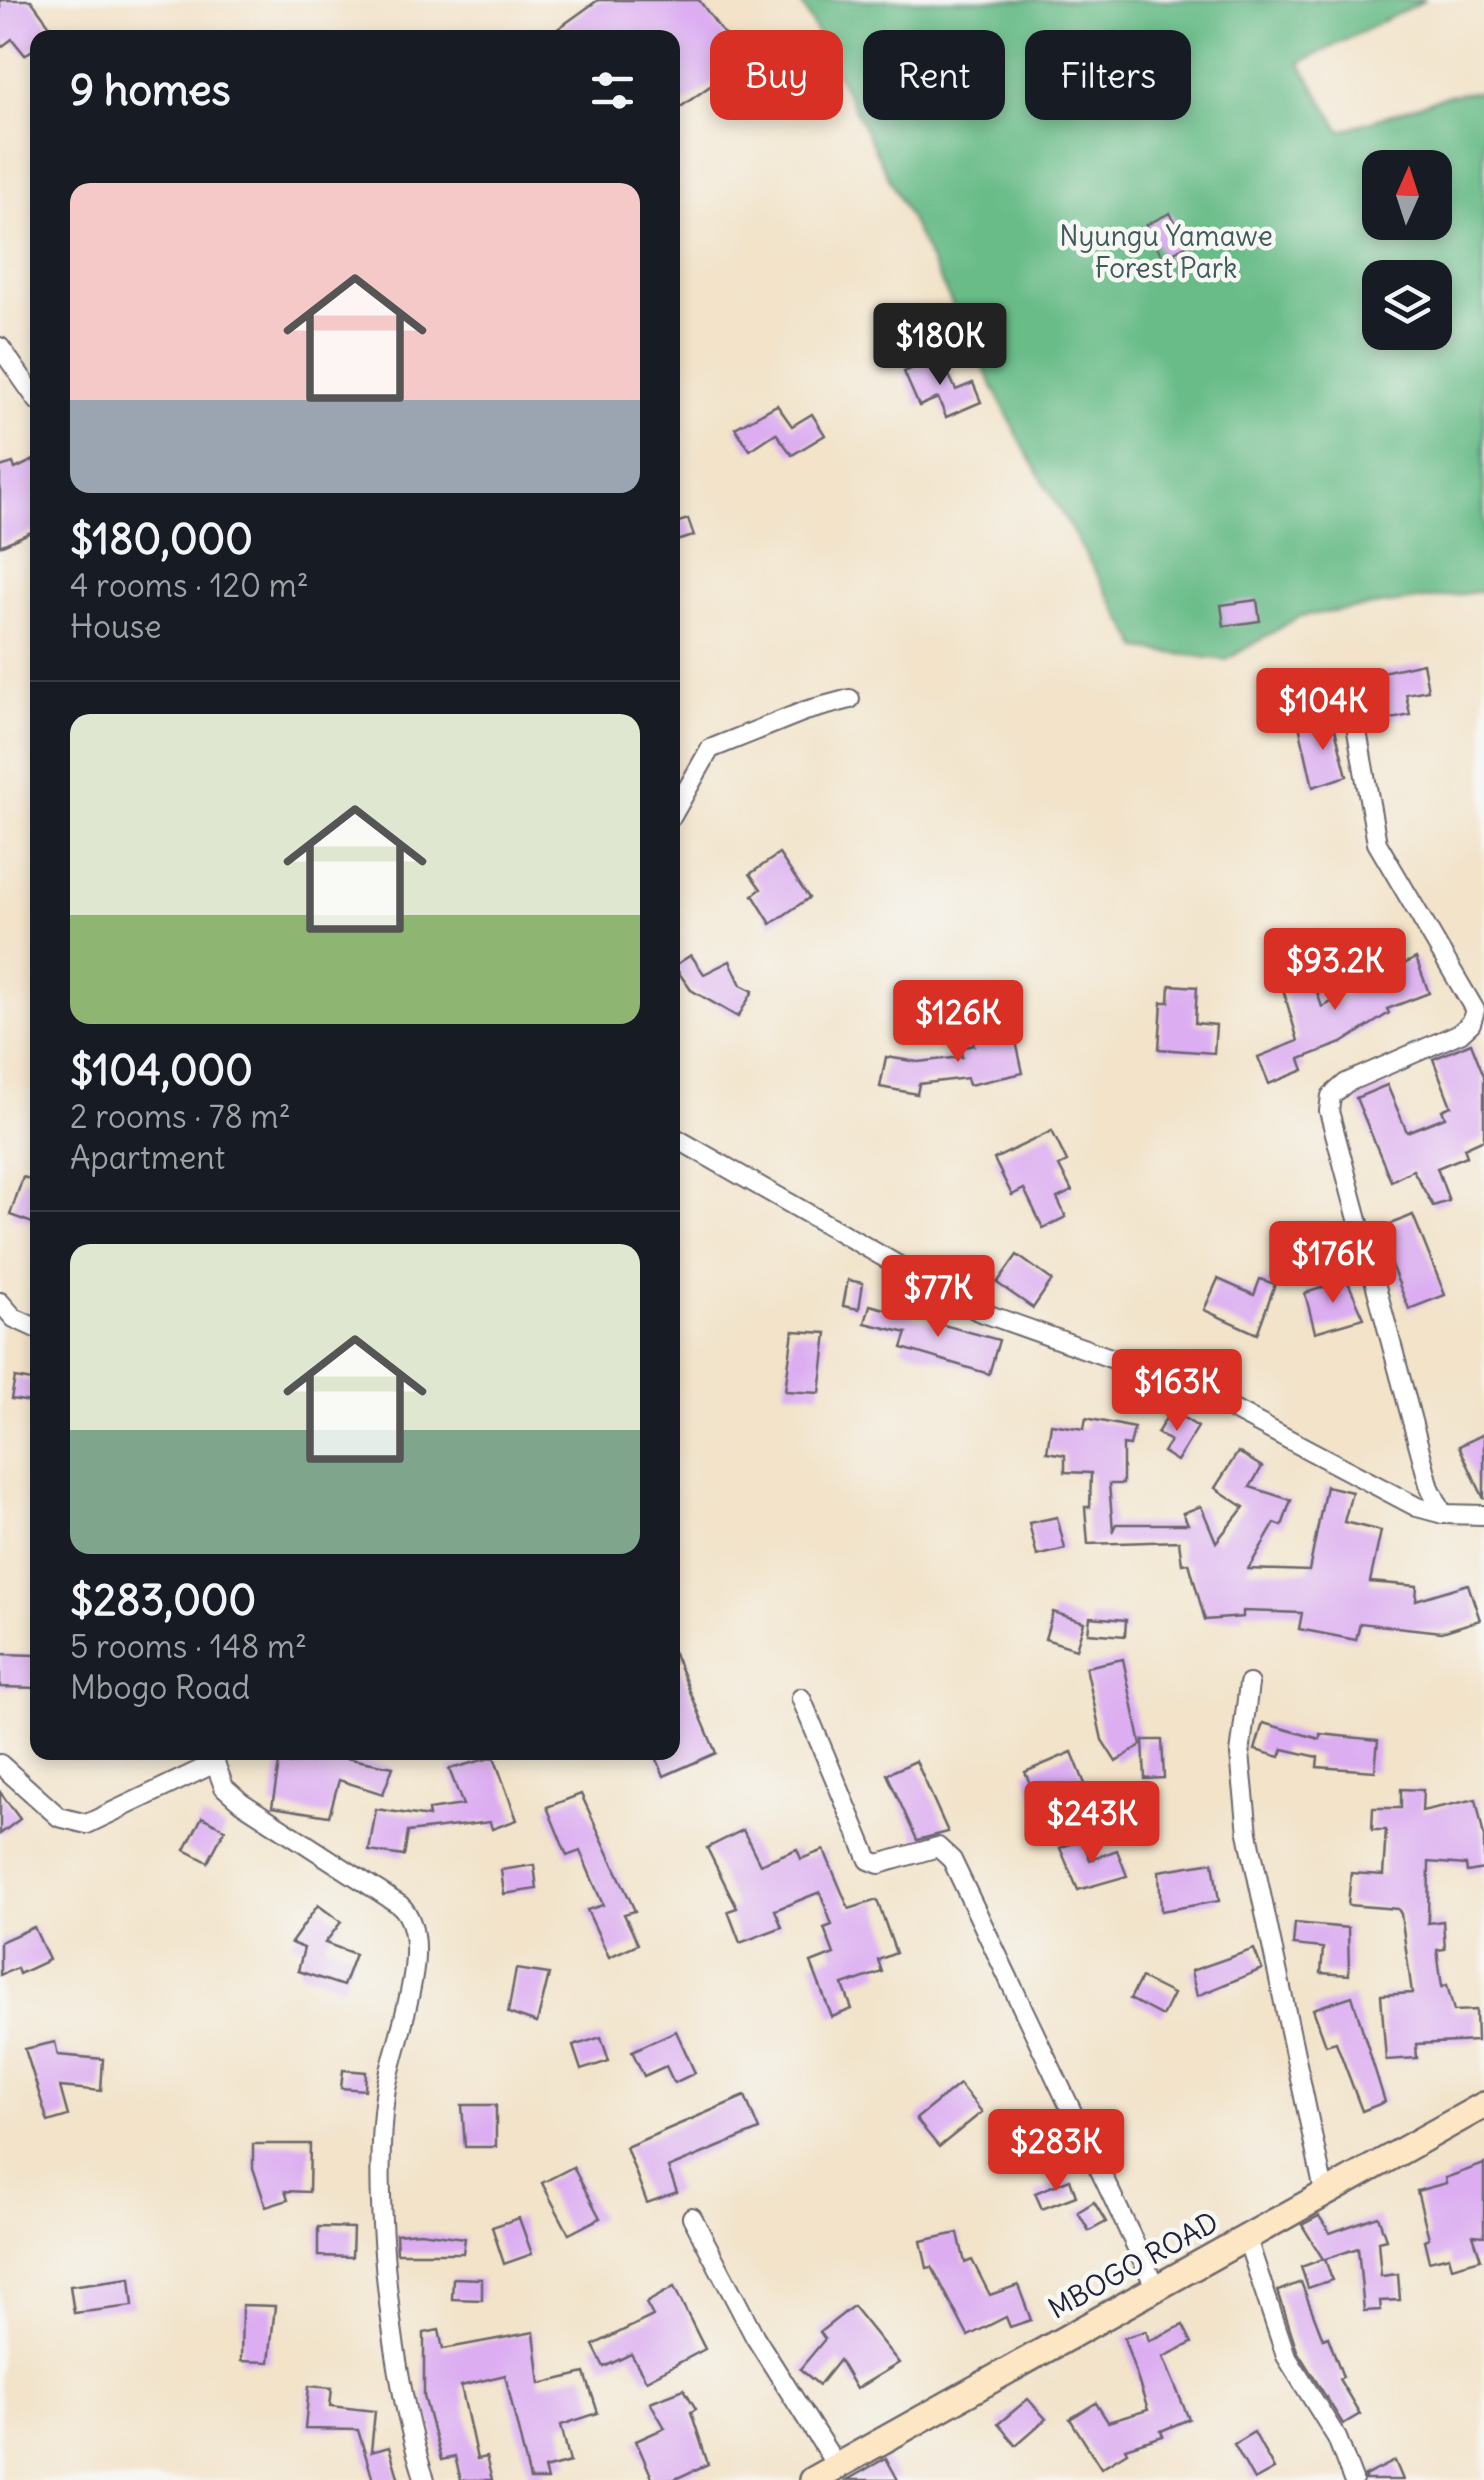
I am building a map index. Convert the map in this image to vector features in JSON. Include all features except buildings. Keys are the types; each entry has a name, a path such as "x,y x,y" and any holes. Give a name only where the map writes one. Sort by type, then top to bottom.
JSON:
{"main road":[{"name":"MBOGO ROAD","path":"812,2480 1484,2105"}],"street":[{"path":"0,347 30,390"},
{"path":"680,802 710,749 850,699"},
{"path":"1352,704 1377,843 1475,1010 1471,1023 1460,1032 1346,1083 1331,1096 1329,1111 1430,1488 1443,1514"},
{"path":"680,1141 978,1312 1184,1384 1416,1507 1443,1514 1484,1515"},
{"path":"0,1302 14,1318 30,1325"},
{"path":"1250,1684 1240,1754 1248,1833 1324,2191"},
{"path":"801,1698 868,1860 878,1864 938,1846 952,1860 1155,2286"},
{"path":"0,1764 44,1806 71,1824 87,1824 208,1760"},
{"path":"213,1760 224,1787 240,1802 400,1905 413,1923 413,1965 385,2092 382,2142 385,2234 402,2401 426,2480"},
{"path":"692,2217 755,2337 836,2465"},
{"path":"1246,2236 1286,2356 1338,2438 1353,2480"}],"green space":[{"name":"Nyungu Yamawe Forest Park","path":"800,0 1425,0 1300,63 1341,131 1449,95 1484,91 1484,591 1300,616 1226,660 1140,649 1023,446 843,86 843,30 815,30"}]}
